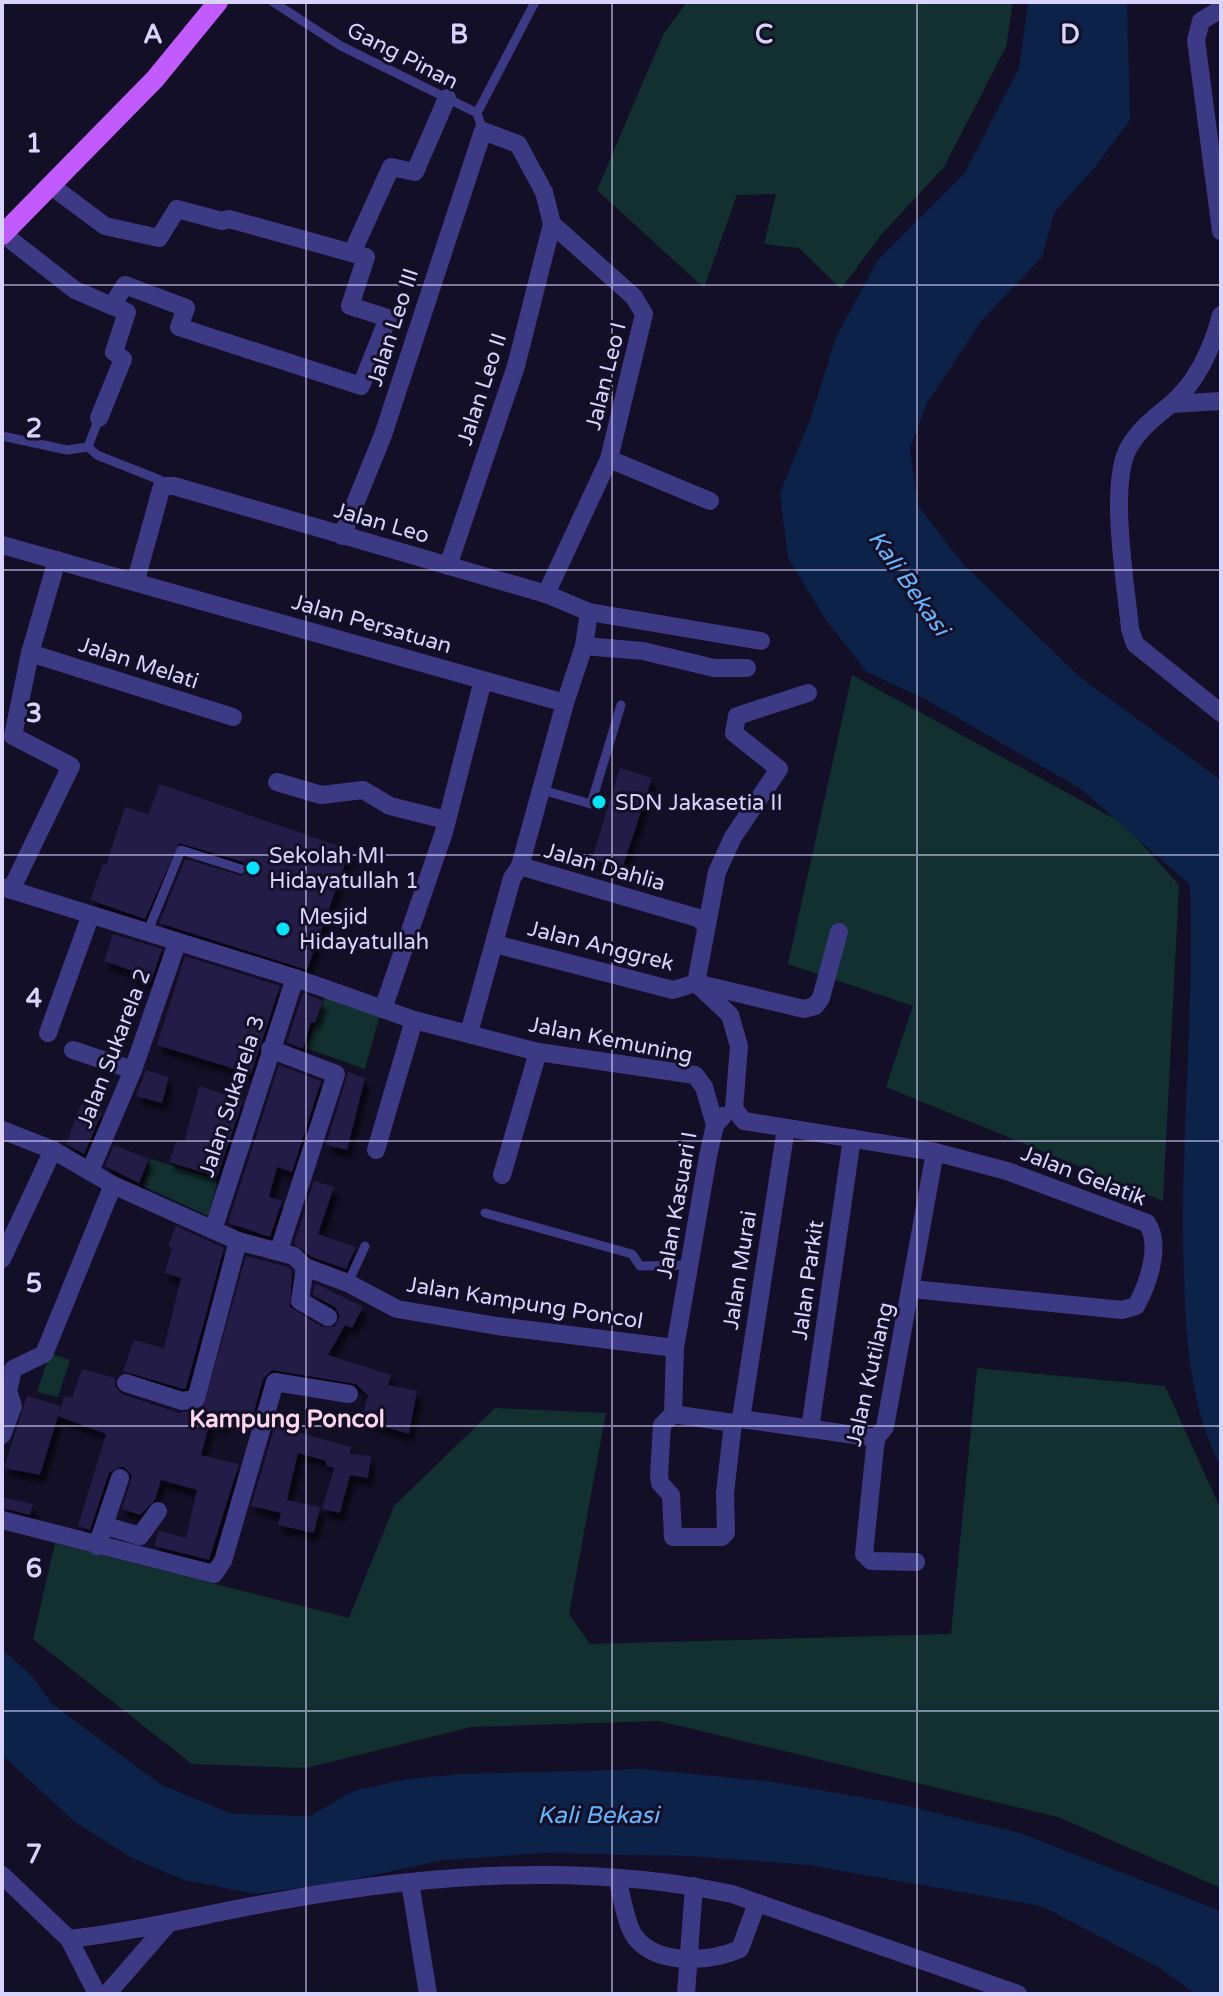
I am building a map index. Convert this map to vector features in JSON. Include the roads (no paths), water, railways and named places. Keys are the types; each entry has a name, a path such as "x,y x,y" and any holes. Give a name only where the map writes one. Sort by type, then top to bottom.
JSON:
{"main road":[{"path":"2,235 155,79 218,2"}],"street":[{"path":"1219,9 1201,21 1196,40 1221,231"},
{"path":"352,253 391,167 415,172 447,98"},
{"path":"483,131 518,144 544,192 552,224"},
{"name":"Jalan Leo III","path":"342,536 383,435 483,131"},
{"path":"50,185 105,226 159,238 177,209 366,257 350,306 388,318 361,386 179,327 186,308 125,285 112,306"},
{"name":"Jalan Leo I","path":"546,594 609,459 644,314 634,297 552,224"},
{"name":"Jalan Leo II","path":"448,566 516,366 552,224"},
{"path":"2,235 75,290 127,312 114,352 123,359 99,418"},
{"path":"1221,315 1211,350 1172,404 1149,419 1128,449 1118,480 1130,629 1135,644 1221,713"},
{"path":"1172,404 1221,401"},
{"path":"609,459 710,501"},
{"path":"136,580 162,486"},
{"name":"Jalan Leo","path":"162,486 174,486 546,594 589,612 761,641"},
{"name":"Jalan Persatuan","path":"2,545 136,580 565,703"},
{"path":"7,889 71,766 8,734 57,560"},
{"path":"520,866 584,646 589,612"},
{"path":"584,646 643,651 714,668 747,668"},
{"name":"Jalan Melati","path":"30,653 233,717"},
{"path":"383,1009 446,820 483,680"},
{"path":"808,693 737,716 734,733 779,769 728,848 717,872 696,983 730,1015 739,1046 734,1109 744,1121 935,1152"},
{"path":"1200,699 1221,696"},
{"path":"277,782 321,795 363,790 390,806 446,820"},
{"name":"Jalan Dahlia","path":"469,1033 512,878 520,866 698,918 705,925"},
{"name":"Jalan Kemuning","path":"7,889 295,978 414,1020 538,1052 695,1075 704,1087 715,1125"},
{"path":"48,1033 90,917"},
{"name":"Jalan Anggrek","path":"495,944 673,990 696,983 804,1009 815,1006 821,998 839,932"},
{"name":"Jalan Sukarela 2","path":"91,1169 133,1070 177,943"},
{"name":"Jalan Sukarela 3","path":"213,1230 295,978"},
{"path":"376,1150 414,1020"},
{"path":"270,1049 336,1074 279,1250"},
{"path":"73,1050 133,1070"},
{"path":"502,1175 538,1052"},
{"name":"Jalan Kasuari I","path":"673,1414 675,1348 715,1125 734,1109"},
{"name":"Jalan Murai","path":"673,1414 662,1425 659,1475 660,1483 671,1495 670,1532 673,1537 722,1537 726,1533 725,1493 786,1128"},
{"name":"Jalan Kampung Poncol","path":"2,1130 53,1150 91,1169 113,1185 238,1241 294,1256 305,1267 348,1283 397,1309 497,1326 675,1348"},
{"name":"Jalan Parkit","path":"810,1429 852,1138"},
{"path":"2,1259 53,1150"},
{"name":"Jalan Gelatik","path":"912,1289 1122,1310 1136,1306 1143,1293 1154,1247 1152,1231 1147,1223 1007,1171 935,1152"},
{"name":"Jalan Kutilang","path":"916,1562 871,1561 864,1554 876,1438 885,1427 935,1152"},
{"path":"2,1435 13,1406 8,1391 13,1369 44,1354 113,1185"},
{"path":"126,1383 182,1401 196,1399 238,1241"},
{"path":"305,1267 300,1301 328,1317"},
{"path":"2,1520 214,1574 223,1561 275,1382 349,1394"},
{"path":"673,1414 876,1438"},
{"path":"97,1546 120,1478"},
{"path":"138,1556 140,1536 158,1511"},
{"path":"106,1526 140,1536"},
{"path":"2,1875 69,1939 97,1994"},
{"path":"69,1939 167,1925 279,1901 410,1882 617,1878 694,1886 757,1903 1008,1993"},
{"path":"617,1878 633,1935 644,1946 689,1962 740,1949 757,1903"},
{"path":"410,1882 428,1994"},
{"path":"686,1994 694,1886"},
{"path":"107,1994 167,1925"}],"lane":[{"name":"Gang Pinan","path":"273,2 341,46 477,113"},
{"path":"483,131 477,113 535,2"},
{"path":"88,447 99,418"},
{"path":"2,436 67,450 88,447 97,455 160,480 162,486"},
{"path":"542,790 591,804 621,705"},
{"path":"147,933 181,850 241,869"},
{"path":"485,1213 632,1254 640,1266 689,1265"},
{"path":"348,1283 365,1246"}],"water":[{"name":"Kali Bekasi","path":"1028,2 1127,2 1130,120 1095,167 1054,213 1042,257 982,320 927,403 910,448 918,506 964,565 1081,678 1221,780 1221,1466 1202,1421 1196,1397 1188,1349 1185,1300 1183,1227 1190,885 1081,789 925,699 867,672 826,620 788,558 780,493 811,417 836,337 878,260 964,174 1019,68"},
{"name":"Kali Bekasi","path":"2,1649 33,1677 51,1703 160,1784 232,1814 310,1816 353,1791 407,1779 462,1774 644,1769 773,1782 895,1803 1020,1833 1221,1911 1221,1994 1195,1994 1160,1968 1041,1906 808,1865 689,1856 546,1853 444,1860 341,1882 255,1894 184,1880 132,1858 75,1822 2,1755"}],"place":[{"name":"SDN Jakasetia II","path":"599,802"},
{"name":"Sekolah MI Hidayatullah 1","path":"253,868"},
{"name":"Mesjid Hidayatullah","path":"283,929"}],"district":[{"name":"Kampung Poncol","path":"287,1419"}]}
